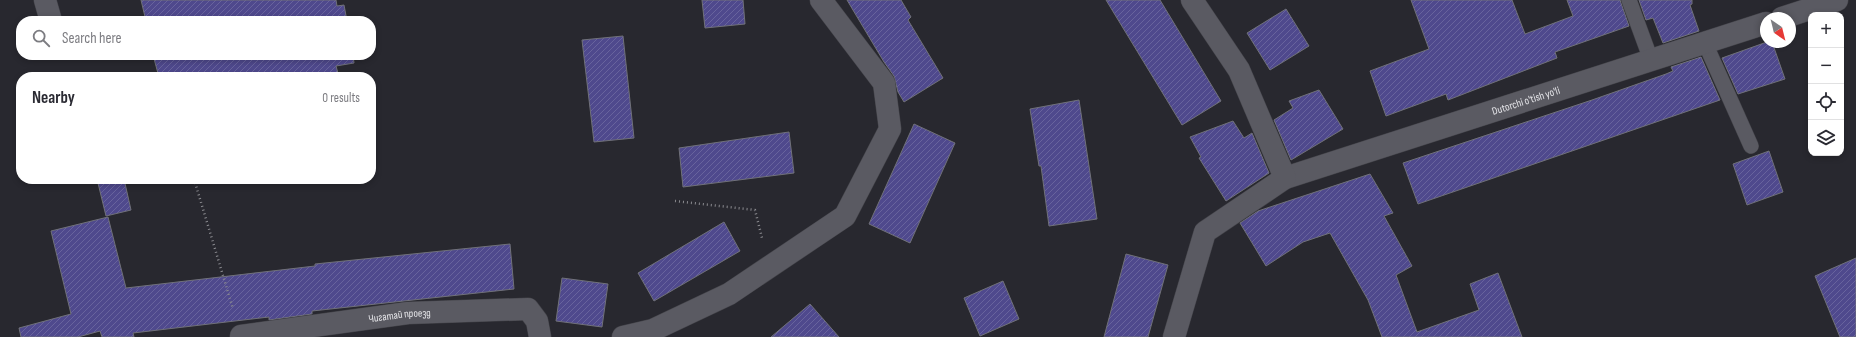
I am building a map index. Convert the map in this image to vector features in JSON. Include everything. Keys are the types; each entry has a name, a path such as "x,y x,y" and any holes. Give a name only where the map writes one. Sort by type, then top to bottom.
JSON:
{"street":[{"path":"45,0 50,16"},
{"path":"623,337 653,330 729,294 845,216 890,130 884,83 821,0"},
{"path":"1192,0 1239,70 1285,178"},
{"path":"1796,14 1838,0"},
{"name":"Dutorchi o'tish yo'li","path":"1174,337 1205,232 1285,178 1760,25"},
{"name":"Чигатай проезд","path":"241,336 408,313 528,309 537,321 540,337"}],"lane":[{"path":"1629,0 1651,60"},
{"path":"1705,43 1750,146"}],"path":[{"path":"195,184 241,336"},
{"path":"675,201 755,210 769,268"}],"building":[{"path":"141,0 336,0 337,6 344,5 346,16 145,16"},
{"path":"702,0 743,0 745,24 705,28"},
{"path":"847,0 901,0 911,17 908,20 943,78 904,102 898,92 894,76"},
{"path":"1106,0 1160,0 1221,101 1182,125"},
{"path":"1411,0 1512,0 1525,34 1573,16 1567,0 1620,0 1629,26 1555,52 1557,58 1448,100 1446,94 1386,116 1370,71 1429,49"},
{"path":"1639,0 1692,0 1692,4 1690,5 1699,31 1663,43 1653,18 1646,20"},
{"path":"1286,9 1309,46 1270,70 1247,33"},
{"path":"623,36 634,138 594,142 582,40"},
{"path":"1760,44 1760,48 1774,48 1785,79 1738,94 1722,58"},
{"path":"1701,57 1720,100 1418,204 1403,163 1666,74 1673,71 1671,67"},
{"path":"154,60 354,60 354,63 336,66 338,72 158,72"},
{"path":"1319,90 1343,129 1291,160 1274,120 1293,108 1289,101"},
{"path":"1079,100 1097,219 1049,226 1041,166 1039,166 1030,109"},
{"path":"1233,121 1244,138 1252,133 1269,173 1226,201 1199,158 1201,157 1190,137"},
{"path":"914,124 955,143 910,243 869,224"},
{"path":"789,132 794,173 683,187 679,148"},
{"path":"1769,151 1783,192 1747,205 1733,164"},
{"path":"1370,174 1393,213 1384,216 1412,266 1396,275 1417,332 1479,310 1470,284 1498,273 1522,337 1382,337 1368,300 1330,233 1303,242 1266,266 1240,223 1258,211"},
{"path":"98,184 125,184 131,210 106,216"},
{"path":"108,217 126,288 315,266 315,264 510,244 514,289 312,311 312,314 269,320 269,317 133,333 134,337 102,337 100,331 78,337 21,337 19,328 71,314 51,231"},
{"path":"724,222 740,251 654,301 638,273"},
{"path":"1126,254 1168,265 1148,337 1104,337"},
{"path":"1856,258 1856,337 1840,337 1815,276"},
{"path":"562,278 608,284 602,327 556,321"},
{"path":"1003,281 1019,319 980,336 964,298"},
{"path":"810,304 839,337 771,337"}]}
